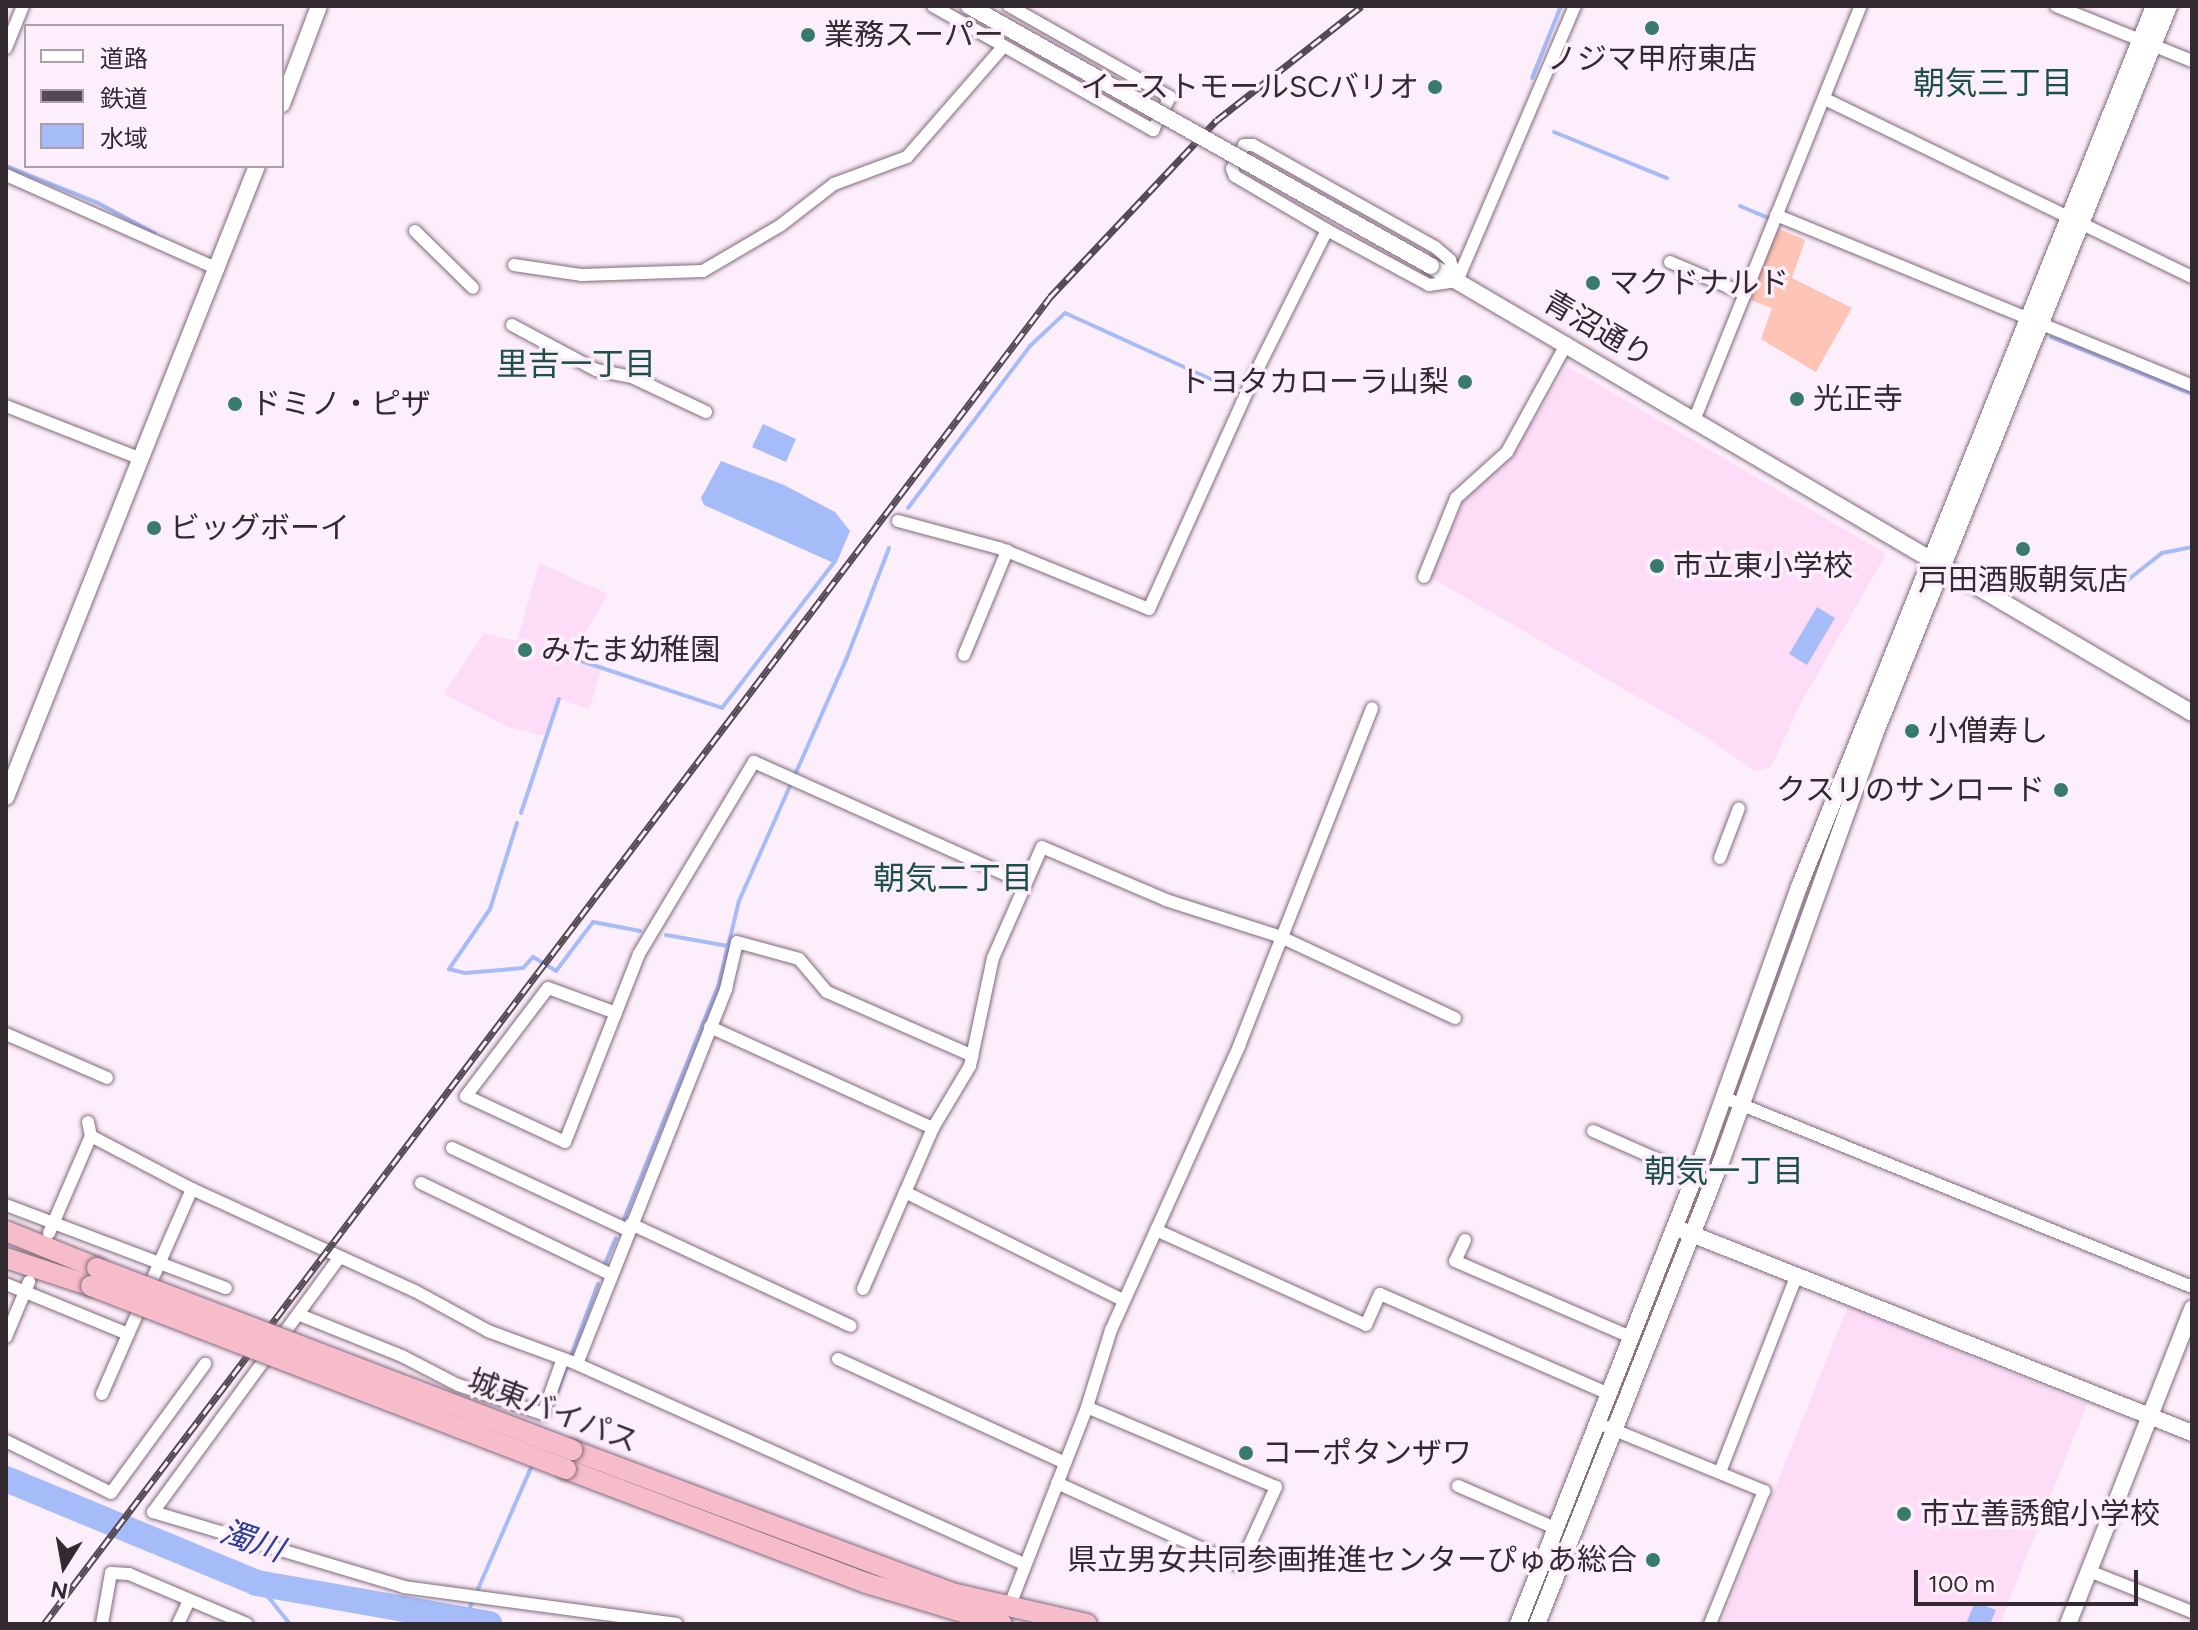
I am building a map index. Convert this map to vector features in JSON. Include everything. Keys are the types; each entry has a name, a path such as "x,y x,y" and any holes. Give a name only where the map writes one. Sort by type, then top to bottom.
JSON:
{"highway":[{"name":"城東バイパス","path":"6,1231 94,1277 569,1460 866,1583 1004,1619 1087,1624"},
{"name":"城東バイパス","path":"6,1258 94,1277"}],"street":[{"path":"284,99 319,6"},
{"path":"933,6 1153,130 1170,97 1024,10 1009,6"},
{"name":"青沼通り","path":"969,6 1567,343 2192,713"},
{"path":"1457,281 1575,6"},
{"path":"1695,418 1861,6"},
{"path":"2056,6 2192,61"},
{"path":"2147,42 2154,6"},
{"path":"1518,1624 1725,1098 1799,887 1937,560 2147,42 2169,6"},
{"path":"6,48 16,12"},
{"path":"514,265 582,275 703,271 781,225 834,184 907,157 1004,46"},
{"path":"1825,99 2192,277"},
{"path":"1244,145 1253,145 1435,247 1450,260 1457,281 1429,285 1235,176 1232,169 1244,145"},
{"path":"6,797 256,168"},
{"path":"6,175 218,269"},
{"path":"1776,215 2192,386"},
{"path":"898,521 1007,551 1149,609 1255,374 1327,230"},
{"path":"415,231 473,288"},
{"path":"1670,262 1745,294"},
{"path":"512,325 596,370 632,377 706,412"},
{"path":"1424,577 1456,498 1507,452 1567,343"},
{"path":"6,406 141,459"},
{"path":"964,655 1007,551"},
{"path":"1537,1624 1742,1105 1811,904 1937,560"},
{"path":"1004,1619 1087,1407 1123,1300 1239,1046 1372,708"},
{"path":"616,1013 548,988 466,1096 565,1142 616,1013 639,954 754,762 1025,883"},
{"path":"1720,858 1739,808"},
{"path":"863,1289 933,1128 973,1056 993,958 1042,847 1166,900 1281,937 1455,1018"},
{"path":"300,1315 402,1356 458,1385 543,1414 610,1274 710,1027 737,942 799,959 827,992 973,1056"},
{"path":"710,1027 933,1128"},
{"path":"6,1034 107,1078"},
{"path":"1725,1098 2192,1287"},
{"path":"51,1228 90,1129 192,1189 488,1331 570,1361 1025,1564"},
{"path":"1593,1131 1695,1176"},
{"path":"452,1148 851,1326"},
{"path":"421,1183 610,1274"},
{"path":"102,1394 192,1189"},
{"path":"905,1192 1123,1300"},
{"path":"6,1205 51,1228 159,1262 226,1288"},
{"path":"1674,1229 1693,1233 2192,1433"},
{"path":"1156,1230 1366,1325 1380,1294 1609,1394"},
{"path":"1465,1240 1455,1261 1631,1337"},
{"path":"339,1258 300,1315 225,1408 153,1512 338,1571 473,1597 677,1624"},
{"path":"1720,1472 1797,1275"},
{"path":"6,1284 27,1287 128,1334"},
{"path":"6,1337 27,1287"},
{"path":"2068,1624 2192,1309"},
{"path":"838,1359 1065,1463"},
{"path":"6,1441 111,1493 205,1364"},
{"path":"1057,1483 1240,1566 1276,1487 1087,1407"},
{"path":"1597,1423 1764,1491 1710,1624"},
{"path":"1458,1486 1555,1528"},
{"path":"2089,1571 2192,1612"},
{"path":"102,1624 111,1573 129,1574 247,1624"},
{"path":"178,1624 189,1600"}],"shaded area":[{"path":"1777,228 1805,240 1792,278 1852,308 1816,372 1761,339 1772,308 1750,300"},
{"name":"市立東小学校","path":"1567,366 1886,554 1801,703 1771,767 1755,771 1700,733 1430,577 1468,492 1511,457"},
{"name":"みたま幼稚園","path":"539,563 608,594 572,657 602,667 589,709 559,699 546,736 508,727 444,694 484,633 517,641"},
{"name":"市立善誘館小学校","path":"1848,1306 2087,1404 2000,1624 1721,1624"}],"water":[{"path":"763,424 796,439 786,462 752,447"},
{"path":"721,461 784,485 835,512 850,531 836,564 704,505 701,498"},
{"path":"1817,607 1835,618 1807,665 1789,654"},
{"path":"1975,1602 1996,1610 1990,1624 1966,1624"}],"waterway":[{"path":"1532,78 1561,6"},
{"path":"1554,132 1667,178"},
{"path":"6,166 98,203 154,233"},
{"path":"1740,206 1770,219"},
{"path":"908,508 1030,346 1065,313 1230,388"},
{"path":"2051,337 2192,394"},
{"path":"2000,578 2050,589 2115,590 2162,553 2192,547"},
{"path":"624,1219 719,984 739,901 846,660 889,548"},
{"path":"572,658 722,708 833,564"},
{"path":"521,813 559,699"},
{"path":"517,823 490,909 449,969 465,973 523,968 533,957 556,971 593,922 640,931"},
{"path":"666,935 728,946"},
{"path":"604,1266 616,1238"},
{"path":"554,1401 598,1284"},
{"path":"464,1621 533,1463"},
{"name":"濁川","path":"6,1479 257,1583 489,1624"},
{"path":"257,1583 290,1624"}],"railway":[{"path":"44,1624 1050,297 1217,120 1362,6"}],"place":[{"name":"ノジマ甲府東店","path":"1652,28"},
{"name":"業務スーパー","path":"808,35"},
{"name":"イーストモールSCバリオ","path":"1435,87"},
{"name":"マクドナルド","path":"1593,283"},
{"name":"トヨタカローラ山梨","path":"1465,382"},
{"name":"光正寺","path":"1797,399"},
{"name":"ドミノ・ピザ","path":"235,404"},
{"name":"ビッグボーイ","path":"154,528"},
{"name":"戸田酒販朝気店","path":"2023,549"},
{"name":"市立東小学校","path":"1657,566"},
{"name":"みたま幼稚園","path":"525,650"},
{"name":"小僧寿し","path":"1912,731"},
{"name":"クスリのサンロード","path":"2061,790"},
{"name":"コーポタンザワ","path":"1246,1453"},
{"name":"市立善誘館小学校","path":"1904,1514"},
{"name":"県立男女共同参画推進センターぴゅあ総合","path":"1653,1560"}],"district":[{"name":"朝気三丁目","path":"1993,83"},
{"name":"里吉一丁目","path":"576,364"},
{"name":"朝気二丁目","path":"953,878"},
{"name":"朝気一丁目","path":"1724,1171"}]}
